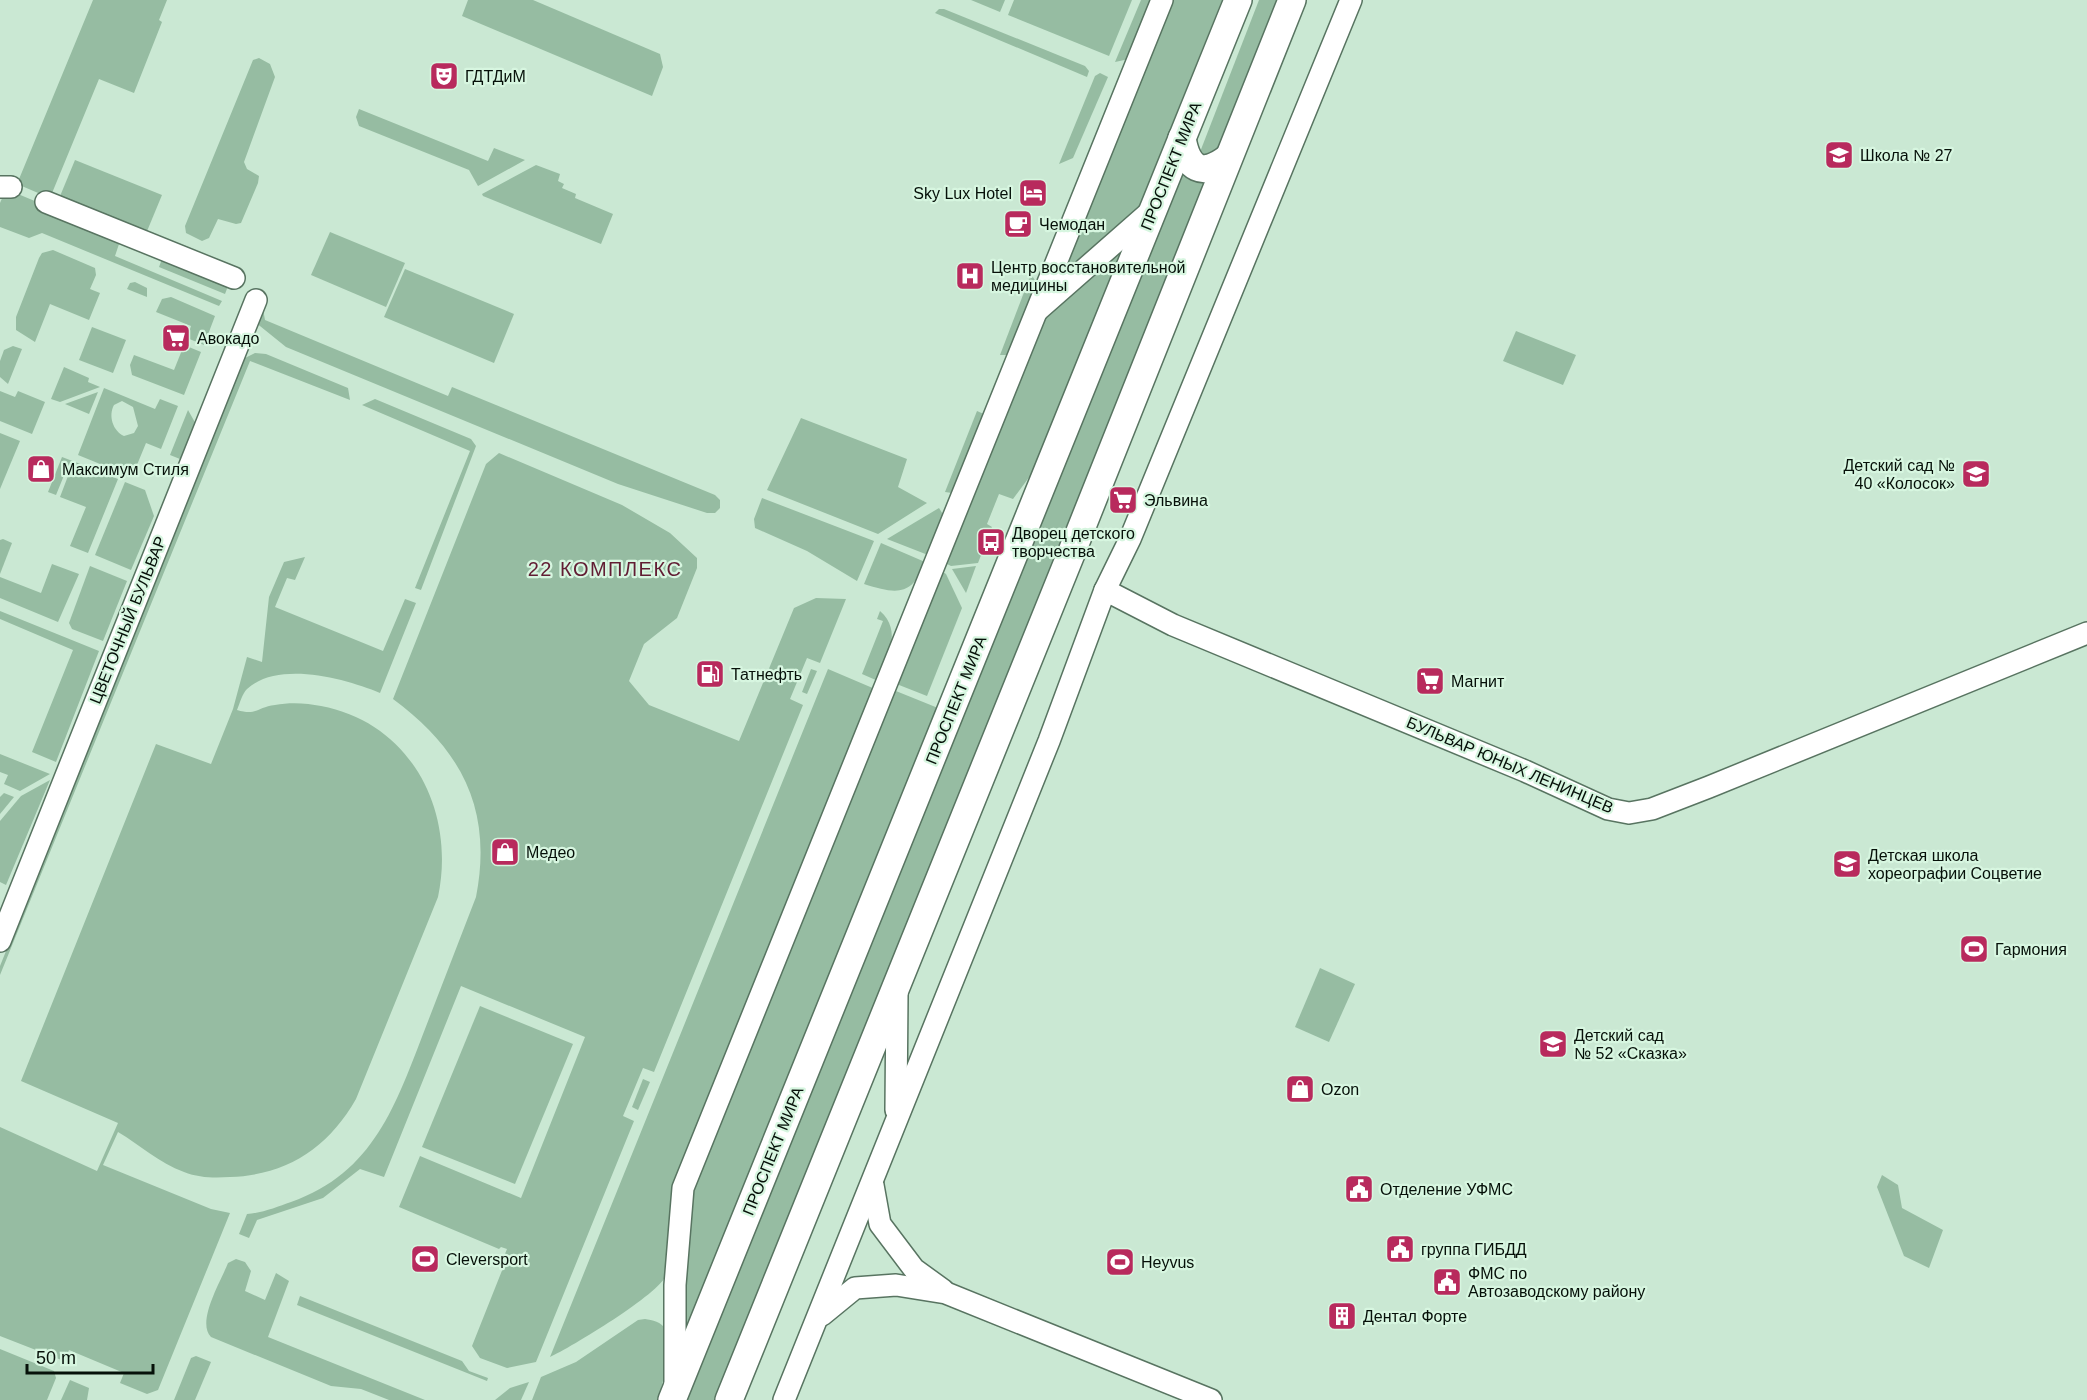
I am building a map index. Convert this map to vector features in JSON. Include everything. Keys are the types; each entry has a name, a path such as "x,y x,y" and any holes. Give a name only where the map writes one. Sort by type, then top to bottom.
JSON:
{"main road":[{"name":"ПРОСПЕКТ МИРА","path":"674,1396 1238,0"},
{"path":"729,1400 1292,0"},
{"path":"1182,138 1184,154 1197,168 1206,170 1217,167 1228,158"}],"street":[{"path":"674,1396 675,1285 683,1188 1034,312 1162,0"},
{"path":"784,1400 873,1185 896,1122 1049,741 1105,591 1135,528 1351,0"},
{"path":"46,201 234,278"},
{"path":"1034,312 1153,209"},
{"name":"ЦВЕТОЧНЫЙ БУЛЬВАР","path":"0,941 256,300"},
{"name":"БУЛЬВАР ЮНЫХ ЛЕНИНЦЕВ","path":"1105,591 1173,625 1525,771 1608,809 1629,813 1652,809 2087,633"},
{"path":"896,1122 897,981"},
{"path":"873,1185 880,1224 914,1269 946,1293"},
{"path":"817,1319 837,1300 855,1288 896,1285 946,1293 1211,1400"}],"green space":[{"path":"93,0 167,0 159,20 162,22 134,93 99,79 50,198 17,184"},
{"path":"468,0 533,0 660,54 663,67 652,96 462,16"},
{"path":"971,0 1005,0 1000,12"},
{"path":"1014,0 1132,0 1109,56 1008,15"},
{"path":"1141,0 1154,0 1129,59 1115,62"},
{"path":"1171,0 1222,0 1136,214 1068,271 1064,265"},
{"path":"1259,0 1279,0 1216,156 1208,162 1200,152"},
{"path":"939,9 944,9 1085,66 1089,71 1087,77 935,13"},
{"path":"259,58 270,64 275,77 244,162 247,169 259,176 258,183 241,223 236,224 218,219 209,238 202,241 186,233 185,226 253,60"},
{"path":"1100,73 1108,77 1073,158 1059,164 1095,76"},
{"path":"359,109 488,161 494,148 525,160 478,186 469,170 359,126 356,117"},
{"path":"75,160 162,195 145,236 58,201"},
{"path":"536,165 560,174 558,181 564,184 562,188 576,194 575,198 613,214 601,244 483,196 482,194"},
{"path":"1183,170 1206,182 714,1400 685,1400"},
{"path":"6,189 116,235 113,241 119,244 115,256 222,301 219,306 42,233 29,238 0,227 0,203"},
{"path":"330,232 405,263 386,307 311,275"},
{"path":"1123,248 1033,472 1013,499 999,494 987,524 992,527 978,563 951,566 943,562 1042,316"},
{"path":"53,250 95,268 96,275 90,289 100,293 89,320 50,304 35,342 16,330 16,317 39,258 42,253"},
{"path":"162,259 228,286 225,294 159,267"},
{"path":"405,269 514,314 494,363 384,317"},
{"path":"1031,274 1038,285 1008,355 1000,355"},
{"path":"135,282 147,288 147,297 127,289 130,283"},
{"path":"171,297 215,316 204,345 187,338 191,326 156,312 162,299"},
{"path":"263,309 265,320 448,396 452,387 715,495 720,500 720,508 715,513 707,513 618,484 286,347 255,322"},
{"path":"92,327 126,340 113,373 79,360"},
{"path":"1516,331 1576,355 1563,385 1503,361"},
{"path":"184,345 201,352 184,395 132,375 130,365 134,355 174,370"},
{"path":"13,346 22,349 8,384 0,377 0,361 4,350"},
{"path":"255,353 266,354 348,388 350,400 250,361 0,975 0,966 245,358"},
{"path":"64,367 89,378 88,382 100,387 60,402 51,399"},
{"path":"104,388 155,409 160,399 178,406 161,449 146,443 132,477 78,455","holes":["122,401 133,407 138,426 134,433 124,436 114,427 112,409 114,405"]},
{"path":"0,391 15,397 18,391 45,402 32,434 0,421"},
{"path":"98,392 89,414 65,404"},
{"path":"375,399 471,439 476,446 421,590 415,588 470,451 362,405"},
{"path":"188,410 197,426 185,461 170,455"},
{"path":"977,411 986,415 952,493 945,492"},
{"path":"801,418 907,459 898,487 927,503 878,534 767,490"},
{"path":"0,433 20,441 0,489"},
{"path":"499,453 622,505 670,533 697,558 697,568 677,618 644,644 629,681 649,705 739,741 794,608 816,598 846,599 820,663 807,658 790,699 803,705 654,1072 643,1068 623,1116 634,1121 536,1362 507,1368 480,1358 472,1346 503,1268 500,1266 507,1249 501,1247 499,1249 399,1207 420,1156 521,1198 585,1037 461,986 384,1177 360,1169 323,1198 257,1220 249,1238 239,1234 247,1214 291,1202 319,1189 343,1173 378,1133 404,1084 476,897 480,866 480,837 467,784 454,761 437,739 393,699 486,464"},
{"path":"62,457 83,465 65,473 56,495 48,492"},
{"path":"87,467 118,479 88,553 70,546 86,507 60,497 68,476"},
{"path":"125,482 145,490 154,516 131,570 95,555"},
{"path":"762,498 874,541 857,581 807,551 755,528 754,519"},
{"path":"939,508 944,516 928,555 887,539"},
{"path":"0,540 12,543 0,574"},
{"path":"881,543 925,562 914,582 908,587 894,591 864,584"},
{"path":"305,557 295,580 287,578 275,607 383,651 405,599 416,603 380,693 331,678 313,675 276,675 261,680 247,689 237,710 253,712 287,703 321,706 353,716 380,731 403,751 420,776 433,804 440,834 442,865 438,897 356,1099 333,1132 319,1145 304,1156 270,1171 251,1175 207,1177 175,1168 118,1132 103,1165 211,1209 230,1213 158,1390 147,1394 120,1383 124,1373 69,1350 64,1361 0,1336 0,1127 97,1171 118,1123 21,1081 156,744 211,764 233,709 247,657 262,662 269,597 284,562"},
{"path":"52,564 79,574 58,622 0,598 0,577 41,593"},
{"path":"90,566 127,581 103,641 72,629 69,623"},
{"path":"976,566 966,593 952,569"},
{"path":"940,570 946,574 962,608 927,696 894,683"},
{"path":"0,611 99,651 56,762 32,752 73,650 0,619"},
{"path":"880,611 891,627 892,636 889,654 878,681 862,674 883,621 877,619"},
{"path":"811,669 817,671 807,694 802,692"},
{"path":"828,669 875,689 676,1187 666,1275 649,1294 594,1332 550,1357"},
{"path":"891,689 938,708 683,1336 686,1204"},
{"path":"0,754 50,774 20,791 4,784 8,775 0,772"},
{"path":"50,780 6,885 0,882 0,821 21,796"},
{"path":"4,793 14,797 0,814 0,797"},
{"path":"1320,968 1355,984 1329,1042 1295,1027"},
{"path":"480,1006 573,1044 515,1184 422,1147"},
{"path":"643,1079 650,1082 638,1110 632,1107"},
{"path":"1882,1175 1898,1185 1902,1208 1943,1230 1929,1268 1904,1256 1877,1187"},
{"path":"236,1259 245,1262 251,1271 245,1291 265,1300 276,1273 289,1281 268,1337 425,1400 389,1400 361,1389 331,1386 211,1337 206,1322 211,1301 228,1263"},
{"path":"300,1296 462,1361 469,1371 488,1378 487,1381 297,1305"},
{"path":"645,1319 662,1325 667,1337 666,1365 657,1400 532,1400 541,1377 576,1362 638,1320"},
{"path":"0,1349 54,1371 56,1378 47,1400 0,1400"},
{"path":"196,1356 211,1362 195,1400 174,1400 191,1358"},
{"path":"70,1380 89,1388 87,1400 61,1400"},
{"path":"529,1382 521,1400 495,1400 510,1388"}],"place":[{"name":"ГДТДиМ","path":"444,76"},
{"name":"Школа № 27","path":"1839,155"},
{"name":"Sky Lux Hotel","path":"1033,193"},
{"name":"Чемодан","path":"1018,224"},
{"name":"Центр восстановительной медицины","path":"970,276"},
{"name":"Авокадо","path":"176,338"},
{"name":"Максимум Стиля","path":"41,469"},
{"name":"Детский сад № 40 «Колосок»","path":"1976,474"},
{"name":"Эльвина","path":"1123,500"},
{"name":"Дворец детского творчества","path":"991,542"},
{"name":"Татнефть","path":"710,674"},
{"name":"Магнит","path":"1430,681"},
{"name":"Медео","path":"505,852"},
{"name":"Детская школа хореографии Соцветие","path":"1847,864"},
{"name":"Гармония","path":"1974,949"},
{"name":"Детский сад № 52 «Сказка»","path":"1553,1044"},
{"name":"Ozon","path":"1300,1089"},
{"name":"Отделение УФМС","path":"1359,1189"},
{"name":"группа ГИБДД","path":"1400,1249"},
{"name":"Cleversport","path":"425,1259"},
{"name":"Heyvus","path":"1120,1262"},
{"name":"ФМС по Автозаводскому району","path":"1447,1282"},
{"name":"Дентал Форте","path":"1342,1316"}],"district":[{"name":"22 КОМПЛЕКС","path":"605,569"}]}
